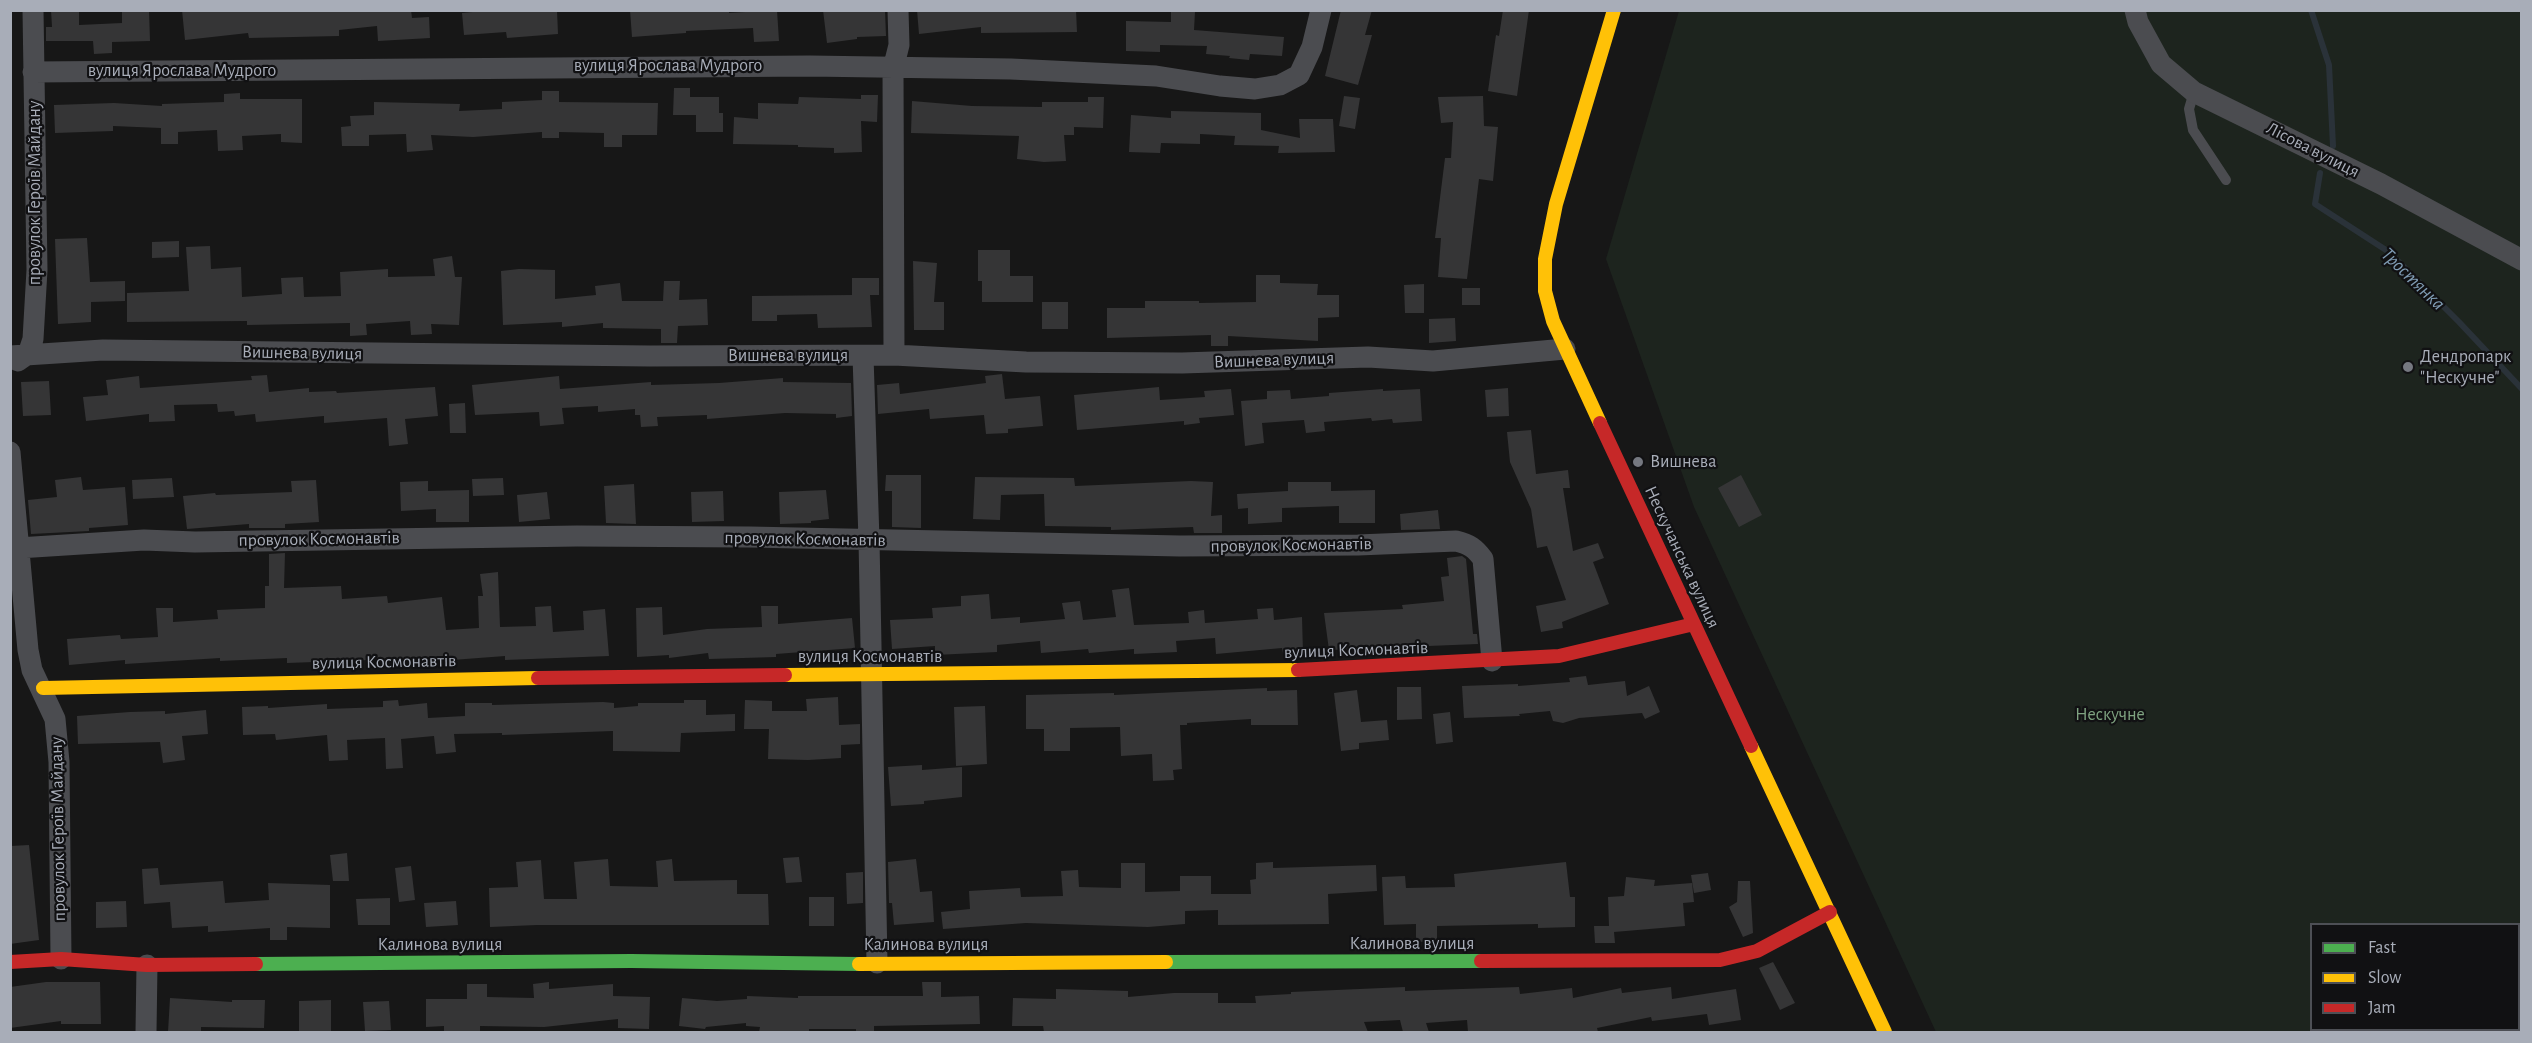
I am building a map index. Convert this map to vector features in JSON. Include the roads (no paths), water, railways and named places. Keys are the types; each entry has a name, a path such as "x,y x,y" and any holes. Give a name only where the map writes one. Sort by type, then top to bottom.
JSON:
{"street":[{"name":"провулок Героїв Майдану","path":"20,355 33,339 37,270 33,10"},
{"path":"894,355 893,69 899,45 898,10"},
{"name":"вулиця Ярослава Мудрого","path":"33,72 725,65 1011,69 1156,76 1220,86 1256,88 1280,85 1299,75 1312,47 1321,10"},
{"name":"Нескучанська вулиця","path":"1614,10 1556,204 1545,259 1545,291 1553,321 1565,349 1885,1032"},
{"name":"Лісова вулиця","path":"2135,10 2161,64 2194,92 2381,184 2522,260"},
{"name":"Вишнева вулиця","path":"20,355 103,350 650,356 894,355 1048,362 1182,363 1368,357 1433,361 1565,349"},
{"path":"10,366 20,355"},
{"path":"863,356 877,963"},
{"name":"провулок Героїв Майдану","path":"10,452 28,650 32,670 43,688 55,719 59,762 61,960"},
{"name":"провулок Космонавтів","path":"18,548 144,540 195,542 577,536 1180,546 1358,545 1456,541 1467,543 1476,549 1483,559 1492,661"},
{"name":"вулиця Космонавтів","path":"43,688 414,680 1322,670 1559,656 1694,624"},
{"name":"Калинова вулиця","path":"10,962 61,960 147,965 631,961 877,963 1720,960 1757,951 1830,912"},
{"path":"146,1032 147,965"}],"lane":[{"path":"2194,92 2189,109 2193,130 2226,180"}],"waterway":[{"name":"Тростянка","path":"2311,10 2329,65 2333,146"},
{"name":"Тростянка","path":"2320,173 2315,204 2389,252 2522,389"}],"place":[{"name":"Дендропарк \"Нескучне\"","path":"2408,367"},
{"name":"Вишнева","path":"1638,462"}],"park label":[{"name":"Нескучне","path":"2110,715"}]}
